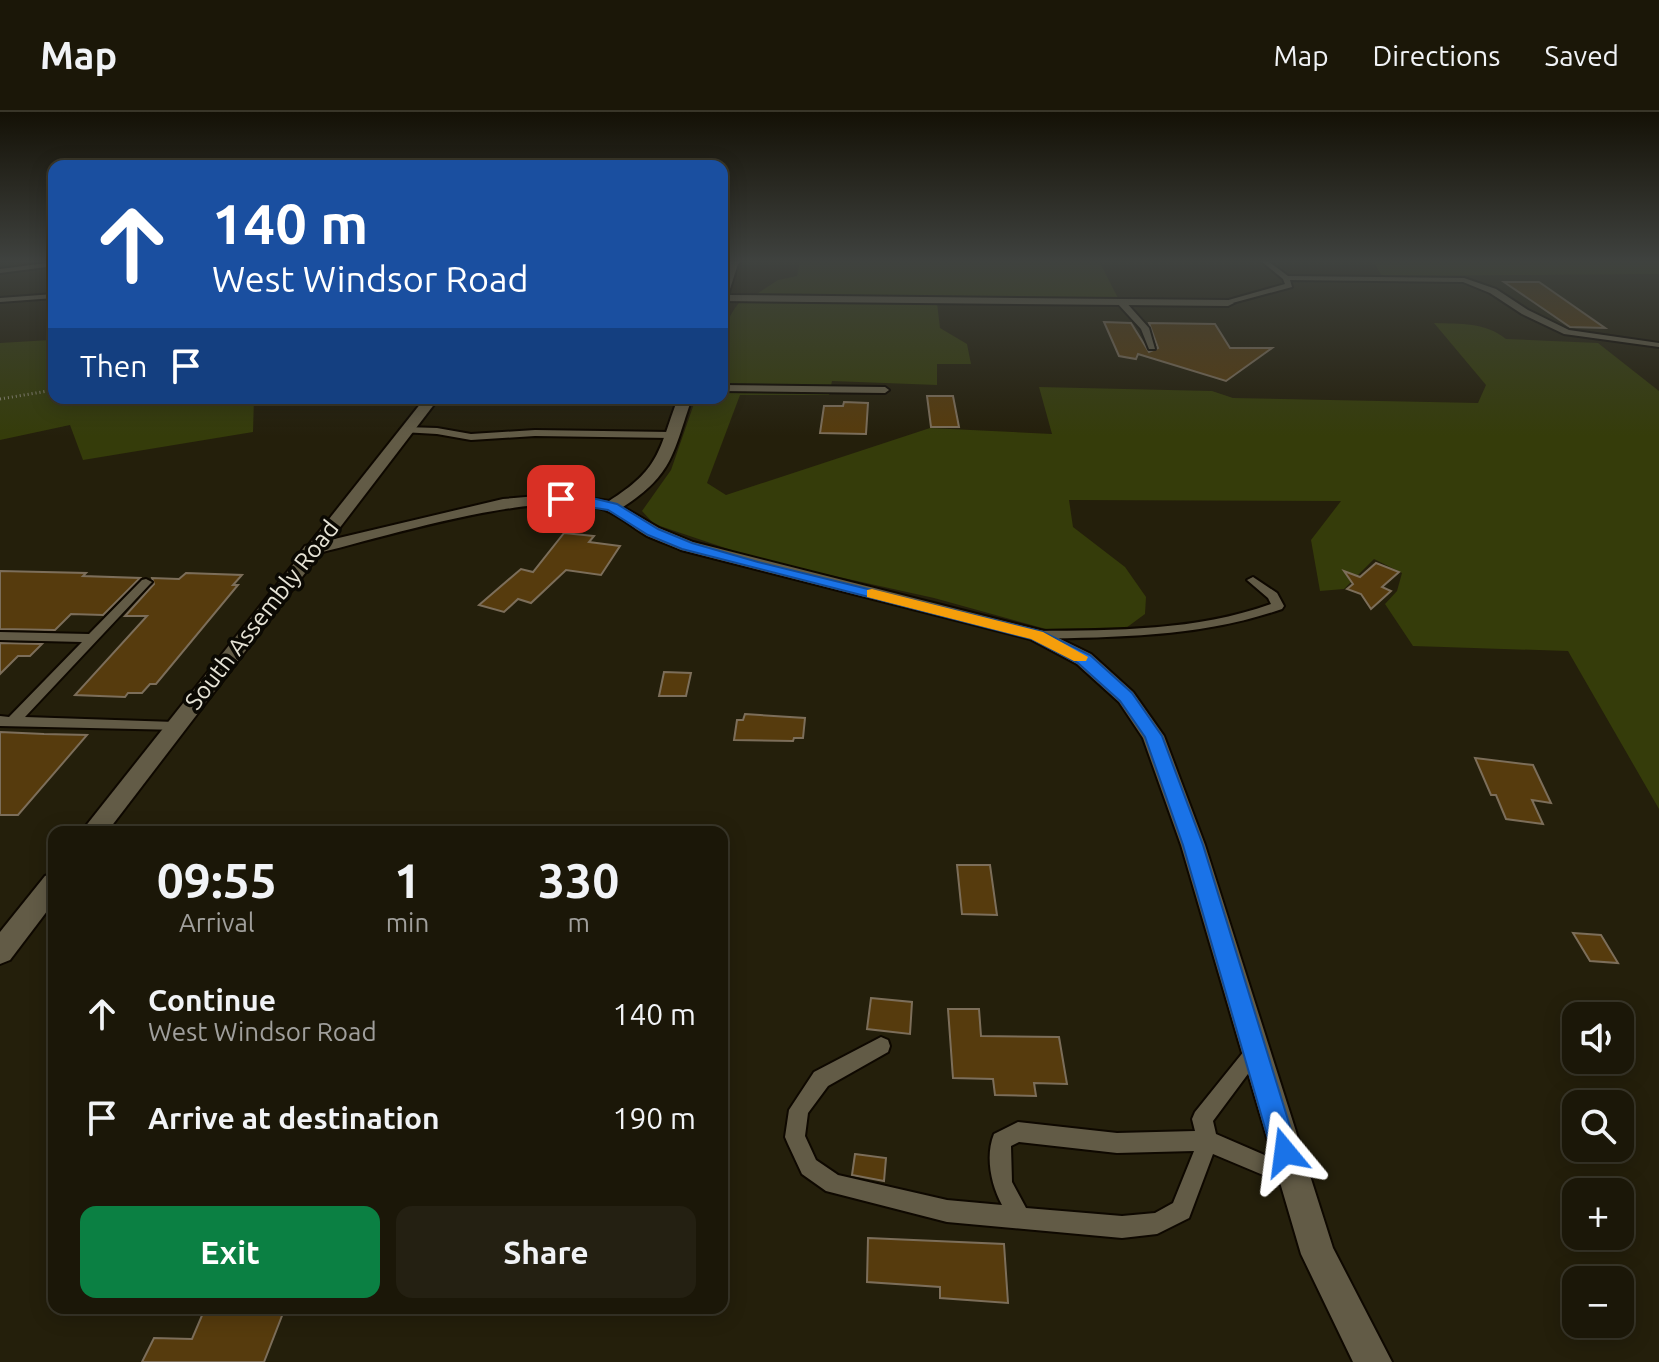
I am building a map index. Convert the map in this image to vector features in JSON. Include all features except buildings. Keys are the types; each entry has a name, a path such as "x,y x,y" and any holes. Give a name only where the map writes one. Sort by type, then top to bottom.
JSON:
{"street":[{"name":"South Assembly Road","path":"98,826 427,404"},
{"path":"612,507 643,487 660,468 683,404"},
{"path":"311,550 503,504 561,499 588,501 612,507 653,532 687,546 1037,635 1084,659 1126,697 1153,736 1193,845 1318,1254 1373,1362"},
{"path":"0,952 48,891"}],"lane":[{"path":"1137,319 1145,328 1152,347"},
{"path":"1540,319 1567,332 1659,345"},
{"path":"728,388 885,390"},
{"path":"405,430 471,437 535,433 670,435"},
{"path":"1037,635 1214,625 1278,606 1273,596 1253,580"},
{"path":"6,722 146,582"},
{"path":"0,636 92,638"},
{"path":"6,722 175,727"},
{"path":"881,1046 821,1079 799,1110 795,1137 809,1167 833,1184 947,1211 1122,1227 1157,1223 1181,1210 1208,1141 1202,1119 1256,1051"},
{"path":"1020,1218 1002,1184 1001,1141 1018,1132 1117,1143 1208,1141 1292,1177"}],"path":[{"path":"0,399 48,391"}],"green space":[{"path":"729,319 939,319 940,328 967,344 971,364 937,364 937,385 832,381 829,395 740,395 707,483 726,495 930,428 1052,434 1039,387 1212,391 1233,398 1478,403 1486,385 1434,323 1490,329 1506,339 1598,343 1659,391 1659,809 1568,651 1413,646 1385,604 1397,591 1402,573 1374,559 1344,589 1320,591 1311,540 1341,501 1069,500 1073,527 1125,567 1146,597 1145,614 1126,628 1046,629 934,598 758,559 654,524 642,511 671,470 694,404 728,404"},
{"path":"48,340 48,404 254,404 253,432 83,460 70,425 0,440 0,343"}],"slow traffic":[{"path":"872,594 1037,635 1080,657"}],"route":[{"path":"561,499 612,507 653,532 687,546 753,565 1037,635 1084,659 1126,697 1153,736 1193,845 1285,1152"}]}
